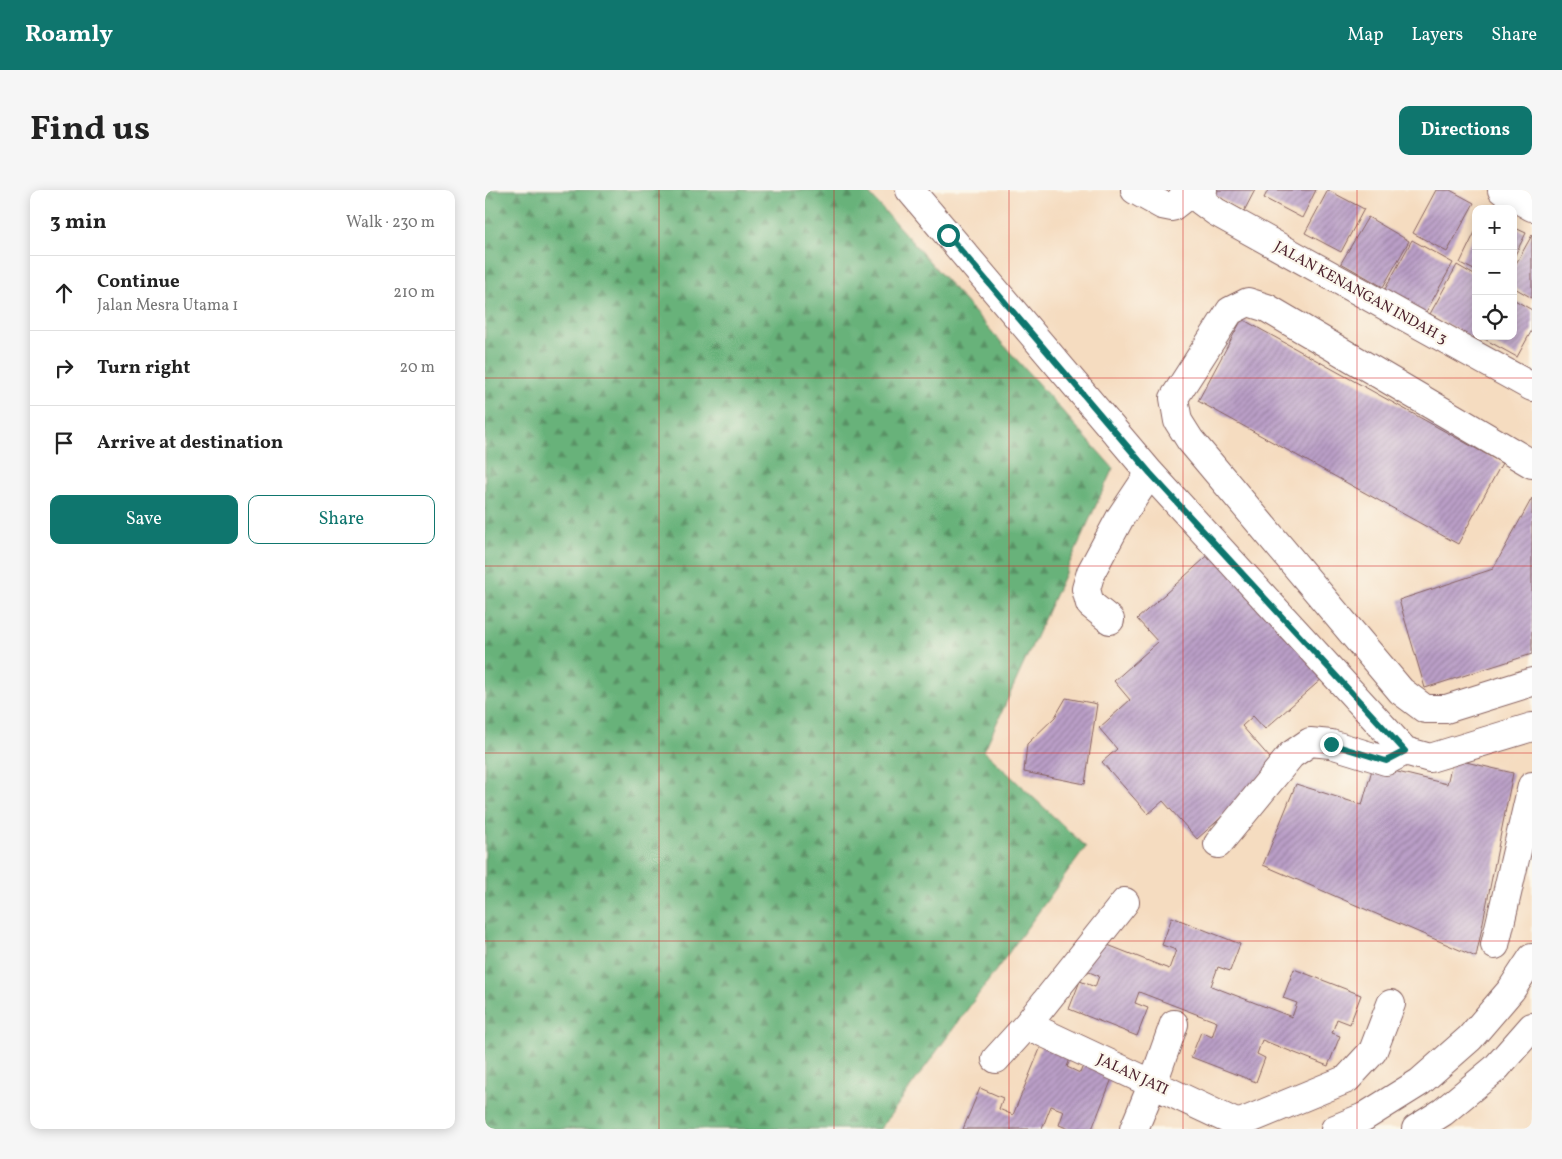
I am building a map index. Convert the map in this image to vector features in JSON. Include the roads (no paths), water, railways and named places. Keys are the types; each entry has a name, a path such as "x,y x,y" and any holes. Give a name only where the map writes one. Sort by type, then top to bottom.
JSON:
{"street":[{"path":"910,190 1150,473 1405,751 1430,758 1532,727"},
{"path":"1135,190 1162,205 1172,207 1181,200 1186,190"},
{"name":"JALAN KENANGAN INDAH 3","path":"1203,190 1201,201 1215,212 1532,387"},
{"path":"1502,190 1532,207"},
{"path":"1532,464 1267,308 1247,302 1230,311 1174,398 1178,421 1190,440 1401,691 1425,709 1446,709 1532,682"},
{"path":"1110,620 1090,604 1085,589 1091,572 1120,518 1150,473"},
{"path":"1218,844 1291,755 1310,742 1331,744 1386,761 1405,751"},
{"path":"1495,945 1532,786"},
{"path":"996,1059 1027,1025 1125,902"},
{"path":"1335,1129 1364,1117 1420,1082 1470,1038 1511,990 1532,958"},
{"path":"1239,1126 1347,1079 1373,1051 1391,1004"},
{"path":"1134,1129 1174,1024"},
{"name":"JALAN JATI","path":"1027,1025 1153,1083 1239,1126"},
{"path":"1416,1129 1443,1112 1496,1068 1532,1027"}]}
